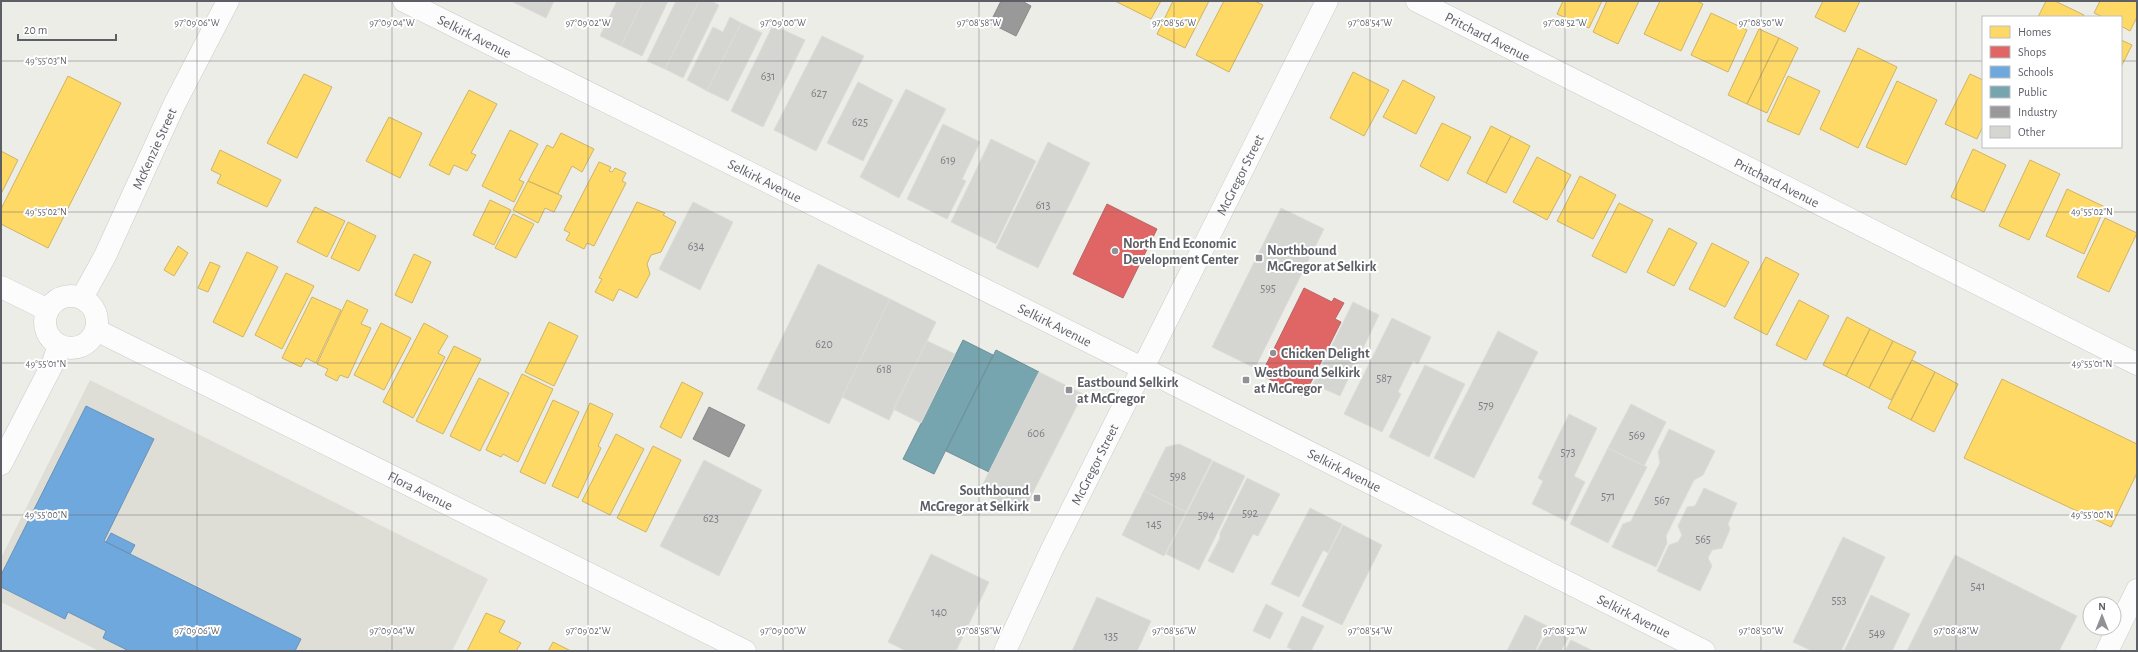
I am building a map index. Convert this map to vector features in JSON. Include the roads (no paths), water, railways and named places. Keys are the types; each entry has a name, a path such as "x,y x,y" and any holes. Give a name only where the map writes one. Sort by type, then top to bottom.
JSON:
{"street":[{"name":"McKenzie Street","path":"82,298 105,256 174,105 228,1"},
{"name":"Selkirk Avenue","path":"404,1 1142,368 1704,651"},
{"name":"McGregor Street","path":"1005,651 1052,550 1326,1"},
{"name":"Pritchard Avenue","path":"1417,1 2137,364"},
{"path":"1,287 48,310"},
{"path":"71,296 82,298 90,303 95,310 98,322 96,330 90,340 83,345 74,348 59,344 52,339 47,331 45,324 48,310 53,303 62,297 71,296"},
{"name":"Flora Avenue","path":"96,330 745,651"},
{"path":"1,464 53,362 59,344"},
{"path":"2107,651 2137,590"}],"place":[{"name":"North End Economic Development Center","path":"1115,251"},
{"name":"Northbound McGregor at Selkirk","path":"1259,258"},
{"name":"Chicken Delight","path":"1273,353"},
{"name":"Westbound Selkirk at McGregor","path":"1246,380"},
{"name":"Eastbound Selkirk at McGregor","path":"1069,390"},
{"name":"Southbound McGregor at Selkirk","path":"1037,498"}]}
